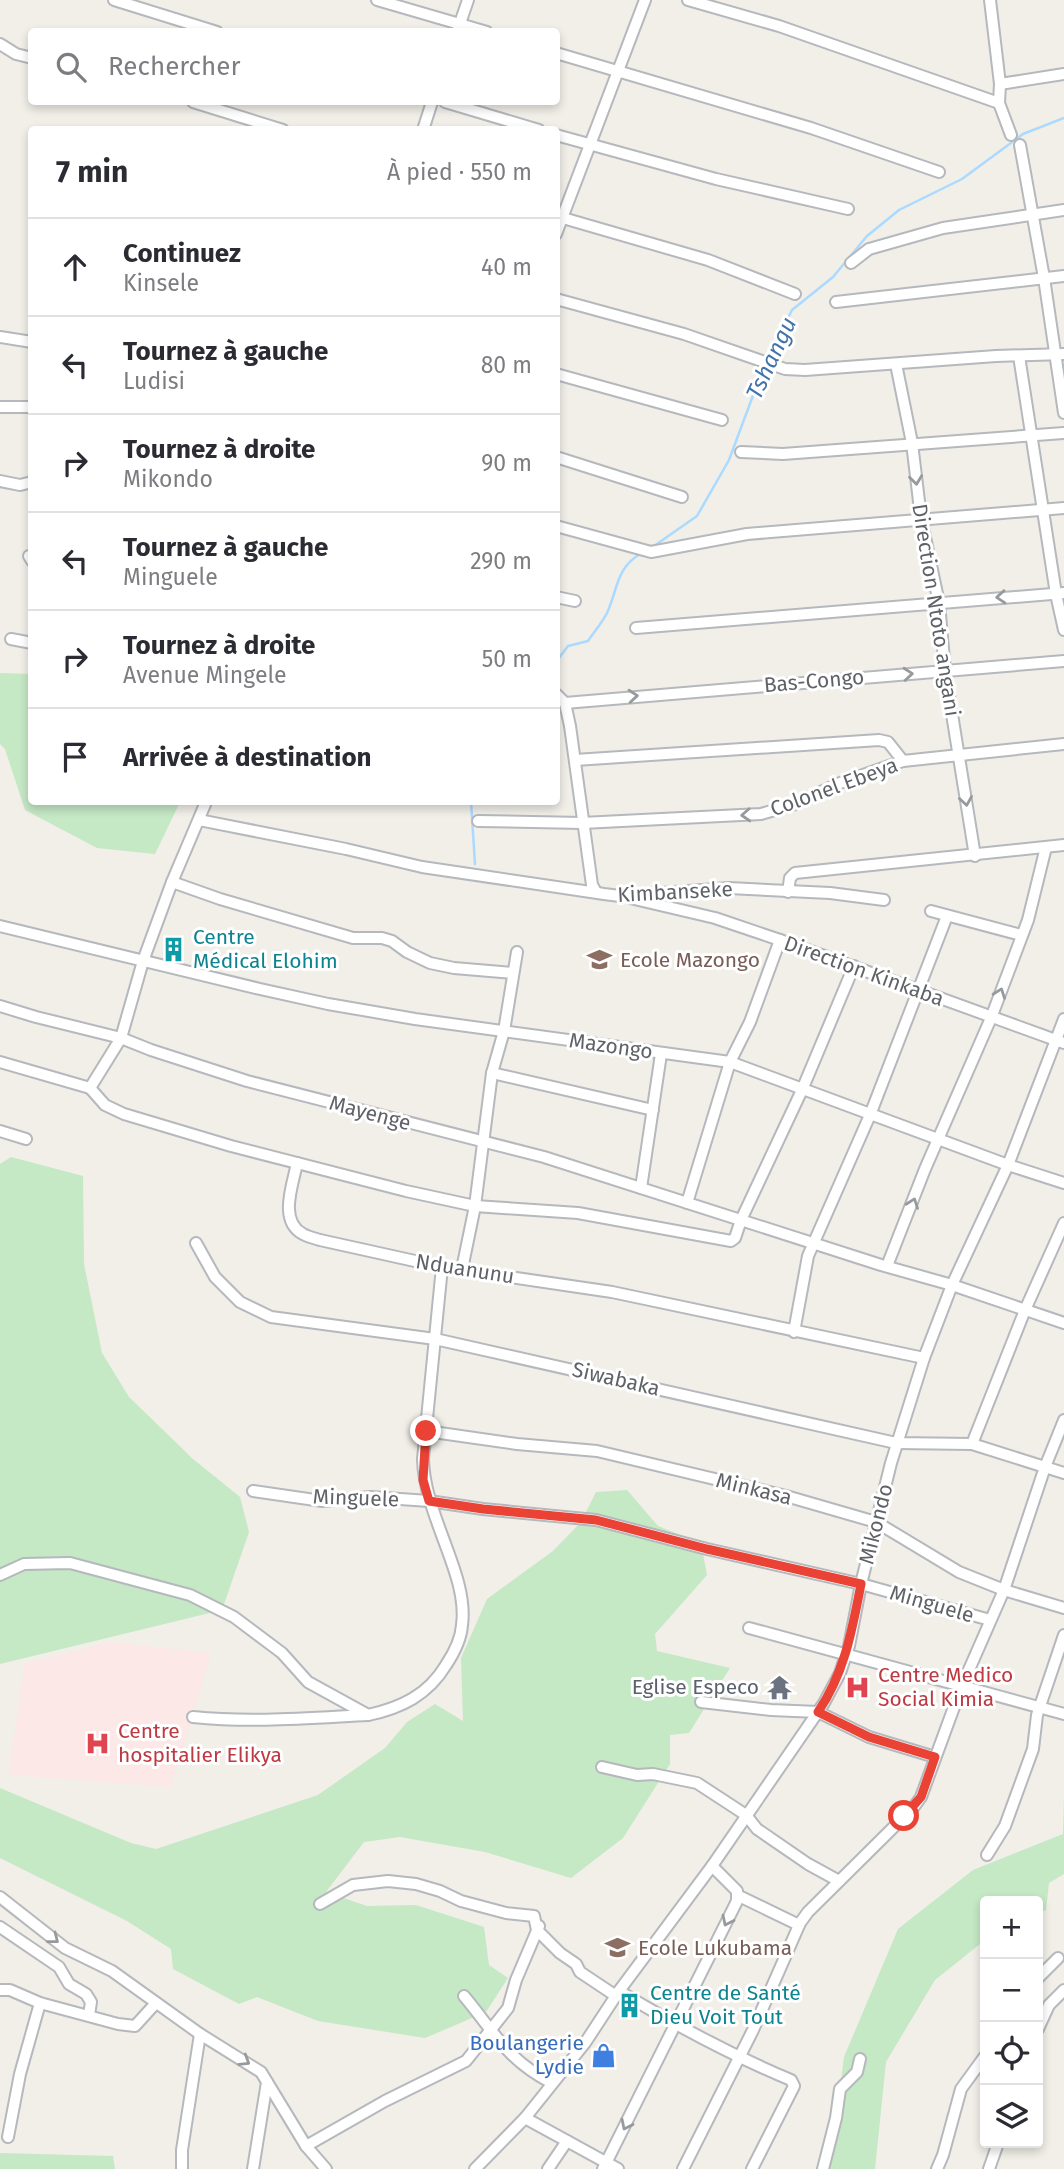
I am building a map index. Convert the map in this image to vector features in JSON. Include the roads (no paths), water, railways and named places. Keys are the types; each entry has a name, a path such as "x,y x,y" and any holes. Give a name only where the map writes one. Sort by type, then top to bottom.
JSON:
{"street":[{"path":"114,0 204,28"},
{"path":"377,0 458,27 468,0"},
{"path":"560,215 646,0"},
{"path":"688,0 779,26 999,103"},
{"path":"990,0 1000,84 999,103 1011,135"},
{"path":"0,44 16,54 28,57"},
{"path":"560,54 811,128 939,172"},
{"path":"1000,84 1064,74"},
{"path":"203,105 271,126"},
{"path":"425,126 431,105"},
{"path":"454,105 525,126"},
{"path":"560,136 716,179 848,209"},
{"path":"1020,145 1059,354 1064,413"},
{"path":"852,263 869,249 879,245 943,228 1064,210"},
{"path":"560,217 708,260 795,294"},
{"path":"836,302 1064,276"},
{"path":"560,300 684,334 785,369 1059,354"},
{"path":"0,337 28,341"},
{"path":"1019,356 1064,630"},
{"name":"Direction Ntoto angani","path":"897,364 912,443 921,518 939,603 945,671 975,856"},
{"path":"560,375 722,420"},
{"path":"0,407 28,408"},
{"path":"741,452 783,454 1064,433"},
{"path":"560,458 682,496"},
{"path":"0,481 20,485 28,483"},
{"path":"560,527 651,552 747,534 1064,508"},
{"path":"636,628 1060,593"},
{"path":"560,598 575,601"},
{"path":"11,639 28,642"},
{"name":"Bas-Congo","path":"561,698 1064,661"},
{"path":"561,698 575,760 592,886 596,891"},
{"path":"575,760 879,740 888,742 903,761"},
{"name":"Colonel Ebeya","path":"478,821 582,823 761,814 796,804 840,783 903,761 1064,744"},
{"path":"90,1088 121,1038 143,961 172,881 205,805"},
{"name":"Kimbanseke","path":"199,820 422,867 620,896 729,888 830,893 884,900"},
{"path":"788,891 790,878 796,873 1064,845"},
{"path":"887,1266 991,1018 1028,920 1046,847"},
{"path":"172,881 220,899 353,938 382,938 392,941 430,963 513,973"},
{"name":"Direction Kinkaba","path":"620,896 715,918 1060,1042"},
{"path":"931,911 1021,936"},
{"path":"794,1332 808,1256 870,1115 947,916"},
{"name":"Mazongo","path":"0,926 328,1004 415,1019 730,1062 870,1115 1064,1183"},
{"path":"687,1203 730,1062 750,1021 780,940"},
{"path":"462,1269 475,1206 492,1073 504,1031 517,952"},
{"path":"0,1062 90,1088 105,1105 124,1114 406,1191 475,1206 578,1213 731,1241 735,1238 802,1090 854,966"},
{"name":"Mayenge","path":"0,1006 121,1038 151,1051 247,1081 544,1157 953,1285 1064,1323"},
{"name":"Mikondo","path":"475,2169 525,2118 585,2043 712,1866 818,1712 840,1673 896,1443 924,1358 953,1285 1009,1165 1060,1042 1064,1019"},
{"path":"641,1188 661,1054"},
{"path":"492,1073 653,1110"},
{"path":"0,1131 26,1139"},
{"name":"Nduanunu","path":"297,1163 288,1210 294,1227 302,1234 352,1248 442,1267 612,1292 924,1358"},
{"path":"972,1444 1064,1223"},
{"name":"Siwabaka","path":"196,1243 215,1277 240,1302 271,1317 435,1339 896,1443 972,1444 1064,1474"},
{"path":"193,1717 267,1720 368,1715 395,1709 429,1688 456,1649 463,1626 463,1603 423,1480 442,1267"},
{"path":"683,2169 739,2059 799,1925 808,1912 921,1797 961,1688 1004,1590 1045,1467 1064,1420"},
{"name":"Minkasa","path":"426,1431 517,1444 597,1451 786,1496 876,1522 959,1572 1004,1590 1064,1608"},
{"name":"Minguele","path":"253,1491 322,1501 371,1497 429,1501 596,1520 707,1549 861,1584 990,1620"},
{"path":"0,1575 24,1564 70,1563 190,1595 233,1617 282,1653 308,1682 368,1715"},
{"path":"749,1628 1064,1714"},
{"path":"987,1855 1014,1803 1033,1748 1040,1708 1064,1635"},
{"path":"701,1702 818,1712 869,1737 935,1757"},
{"path":"602,1767 697,1783 746,1815 757,1829 839,1881"},
{"path":"712,1866 739,1896 799,1925"},
{"path":"320,1904 352,1885 388,1881 416,1884 461,1901 506,1913 534,1916 560,1953 576,1964 580,1972 739,2059 791,2080 794,2085 752,2169"},
{"path":"604,2166 739,1896"},
{"path":"0,1897 65,1948 112,1970 200,2034 253,2065 267,2082 306,2146 326,2169"},
{"path":"306,2146 385,2101 466,2061 508,2008 516,1980 539,1926"},
{"path":"0,1927 59,1967 69,1984 86,1994 91,2002 89,2015"},
{"path":"1043,1973 1058,1958"},
{"path":"0,1990 10,1990 40,2003 135,2026 156,2003"},
{"path":"1041,2022 1049,2005 1064,1990"},
{"path":"464,1996 507,2052 531,2072 552,2083"},
{"path":"8,2137 20,2074 40,2003"},
{"path":"182,2169 182,2150 200,2034"},
{"path":"823,2169 836,2118 840,2089 858,2072 860,2059"},
{"path":"937,2169 961,2089 980,2063"},
{"path":"253,2169 267,2082"},
{"path":"525,2118 567,2141 604,2166 618,2169"},
{"path":"548,2169 567,2141"},
{"path":"989,2169 996,2148"}],"waterway":[{"name":"Tshangu","path":"767,360 792,310 833,277 867,236 899,210 962,179 1023,134 1064,118"},
{"name":"Tshangu","path":"654,546 697,516 729,460 764,366"},
{"name":"Tshangu","path":"560,657 568,646 588,641 607,613 622,572 642,553"},
{"name":"Tshangu","path":"471,805 475,864"}],"place":[{"name":"Centre Médical Elohim","path":"173,949"},
{"name":"Ecole Mazongo","path":"600,960"},
{"name":"Eglise Especo","path":"779,1687"},
{"name":"Centre Medico Social Kimia","path":"858,1687"},
{"name":"Centre hospitalier Elikya","path":"98,1743"},
{"name":"Ecole Lukubama","path":"618,1948"},
{"name":"Centre de Santé Dieu Voit Tout","path":"630,2005"},
{"name":"Boulangerie Lydie","path":"604,2055"}]}
